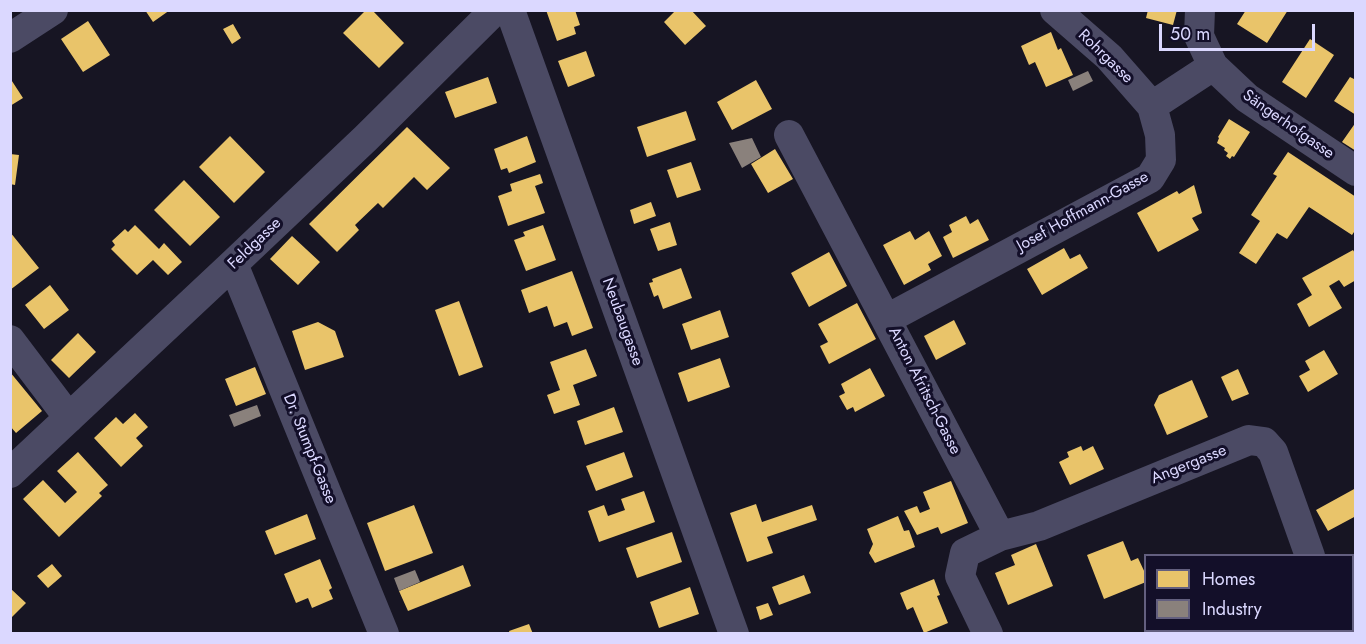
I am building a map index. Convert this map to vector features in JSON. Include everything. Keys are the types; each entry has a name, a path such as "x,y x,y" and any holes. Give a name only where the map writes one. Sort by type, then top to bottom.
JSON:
{"street":[{"path":"10,38 52,10"},
{"name":"Feldgasse","path":"10,473 366,138 495,10"},
{"name":"Neubaugasse","path":"510,10 728,632"},
{"name":"Rohrgasse","path":"1055,10 1109,57 1152,106"},
{"name":"Sängerhofgasse","path":"1200,10 1199,36 1213,66 1246,98 1356,171"},
{"path":"1152,106 1213,66"},
{"name":"Josef Hoffmann-Gasse","path":"887,319 1150,178 1161,160 1160,135 1152,106"},
{"name":"Anton Afritsch-Gasse","path":"789,135 1000,536"},
{"name":"Dr. Stumpf-Gasse","path":"233,264 384,633"},
{"path":"10,340 69,418"},
{"name":"Angergasse","path":"1000,536 1039,526 1249,440 1264,442 1273,452 1310,554"},
{"path":"988,633 960,576 966,553 1000,536"}],"building: Homes":[{"path":"145,10 170,10 153,22"},
{"path":"366,10 372,10 404,43 379,68 343,33"},
{"path":"546,10 575,10 580,25 574,27 576,34 557,41"},
{"path":"676,10 691,10 706,26 685,45 664,22"},
{"path":"1148,10 1177,10 1173,25 1146,18"},
{"path":"1246,10 1288,10 1267,43 1237,24"},
{"path":"88,21 110,55 83,72 61,39"},
{"path":"233,24 241,38 232,44 223,29"},
{"path":"1051,32 1058,50 1061,48 1073,75 1046,87 1035,62 1029,65 1021,46"},
{"path":"1310,39 1334,55 1306,98 1282,82"},
{"path":"586,51 595,76 568,87 558,61"},
{"path":"488,77 497,103 455,118 445,92"},
{"path":"1350,77 1356,80 1356,115 1334,101"},
{"path":"10,78 23,98 10,106"},
{"path":"756,80 772,109 732,130 717,102"},
{"path":"686,111 696,140 647,157 637,127"},
{"path":"1229,119 1250,132 1234,157 1230,159 1226,156 1228,153 1224,150 1225,148 1217,143"},
{"path":"1356,122 1356,151 1342,142"},
{"path":"407,127 450,168 427,190 414,177 383,208 378,203 355,225 359,230 337,252 309,224"},
{"path":"230,136 265,172 234,203 199,167"},
{"path":"527,136 536,162 509,173 507,168 501,170 494,149"},
{"path":"775,149 793,179 768,193 751,164"},
{"path":"1288,152 1356,197 1356,229 1352,235 1309,207 1287,239 1277,233 1256,264 1239,253 1260,221 1251,215 1277,176 1273,174"},
{"path":"10,154 19,155 15,185 10,184"},
{"path":"691,162 701,190 677,198 667,170"},
{"path":"540,174 543,183 535,186 545,213 508,226 498,196 512,191 510,184"},
{"path":"184,180 220,217 190,246 154,210"},
{"path":"1194,185 1202,213 1192,218 1199,230 1158,252 1137,213 1177,191 1179,194"},
{"path":"651,202 656,216 634,224 630,210"},
{"path":"966,216 970,224 978,219 989,240 953,258 943,237 952,232 949,225"},
{"path":"670,222 677,245 658,251 650,229"},
{"path":"135,225 159,249 164,243 182,262 168,275 153,260 137,275 111,249 115,245 112,241 125,229 128,232"},
{"path":"543,225 556,260 526,271 514,240 525,236 523,232"},
{"path":"910,231 915,240 929,231 942,256 928,264 931,270 904,285 883,245"},
{"path":"10,232 39,268 10,290"},
{"path":"292,236 320,262 298,285 270,259"},
{"path":"1064,248 1070,259 1080,254 1088,268 1042,295 1027,269"},
{"path":"1353,250 1356,255 1356,280 1344,287 1339,280 1329,286 1342,308 1309,327 1297,304 1312,295 1302,278"},
{"path":"829,252 847,286 809,307 791,273"},
{"path":"681,268 692,298 663,309 658,295 654,297 649,283 653,282 652,279"},
{"path":"572,271 593,328 572,336 567,322 554,327 547,306 529,313 521,290"},
{"path":"50,285 69,310 44,329 25,305"},
{"path":"459,301 483,367 459,376 435,310"},
{"path":"857,303 876,339 829,364 820,346 828,342 818,324"},
{"path":"720,310 729,337 691,350 682,324"},
{"path":"954,320 966,344 936,360 924,336"},
{"path":"318,322 335,331 344,357 305,370 292,331"},
{"path":"78,333 96,352 69,378 51,360"},
{"path":"586,349 597,376 573,385 580,405 554,414 547,395 560,390 550,362"},
{"path":"1324,350 1338,374 1308,392 1299,376 1310,370 1305,361"},
{"path":"720,358 730,387 688,402 678,373"},
{"path":"255,367 266,394 236,406 225,379"},
{"path":"870,368 885,396 855,412 853,407 847,410 839,396 845,393 841,384"},
{"path":"1238,369 1249,394 1232,401 1221,377"},
{"path":"10,372 42,411 16,433 10,426"},
{"path":"1192,380 1208,417 1167,435 1154,405 1159,395"},
{"path":"614,407 623,432 585,445 577,421"},
{"path":"135,413 148,427 136,438 143,446 121,467 94,438 116,417 123,424"},
{"path":"1081,446 1083,451 1093,446 1104,469 1070,485 1059,462 1069,457 1067,452"},
{"path":"78,452 108,485 99,493 102,496 59,537 23,499 43,480 65,503 77,492 57,471"},
{"path":"624,452 633,477 596,491 586,466"},
{"path":"951,481 968,523 941,534 938,527 917,535 904,511 917,506 920,513 930,509 923,492"},
{"path":"1356,488 1356,516 1328,531 1316,510"},
{"path":"644,491 655,522 599,542 588,511 604,505 608,516 625,510 621,499"},
{"path":"756,504 762,522 812,505 817,520 767,537 773,553 747,562 730,513"},
{"path":"414,505 433,553 385,571 367,523"},
{"path":"307,514 316,539 275,555 265,531"},
{"path":"898,516 904,531 909,530 915,547 875,563 869,553 873,544 867,529"},
{"path":"672,532 682,562 637,578 626,548"},
{"path":"1123,541 1131,561 1138,558 1144,571 1144,583 1104,599 1087,555"},
{"path":"1036,544 1053,586 1008,605 995,573 1015,565 1011,555"},
{"path":"320,559 332,588 329,590 333,599 312,608 308,598 296,603 284,574"},
{"path":"52,564 62,576 48,588 37,576"},
{"path":"463,565 471,586 408,611 399,591"},
{"path":"804,575 811,593 779,605 772,587"},
{"path":"934,579 940,595 937,596 948,623 924,633 913,607 907,610 900,593"},
{"path":"690,587 699,614 659,628 650,602"},
{"path":"10,588 26,603 10,619"},
{"path":"768,603 773,615 760,620 756,607"},
{"path":"529,624 533,634 510,634 509,631"},
{"path":"1196,632 1272,632 1273,634 1193,634"}],"building: Industry":[{"path":"1088,71 1093,81 1073,91 1068,80"},
{"path":"752,138 761,157 742,168 729,143"},
{"path":"257,405 261,416 234,427 229,415"},
{"path":"415,570 420,582 399,591 394,578"}]}
